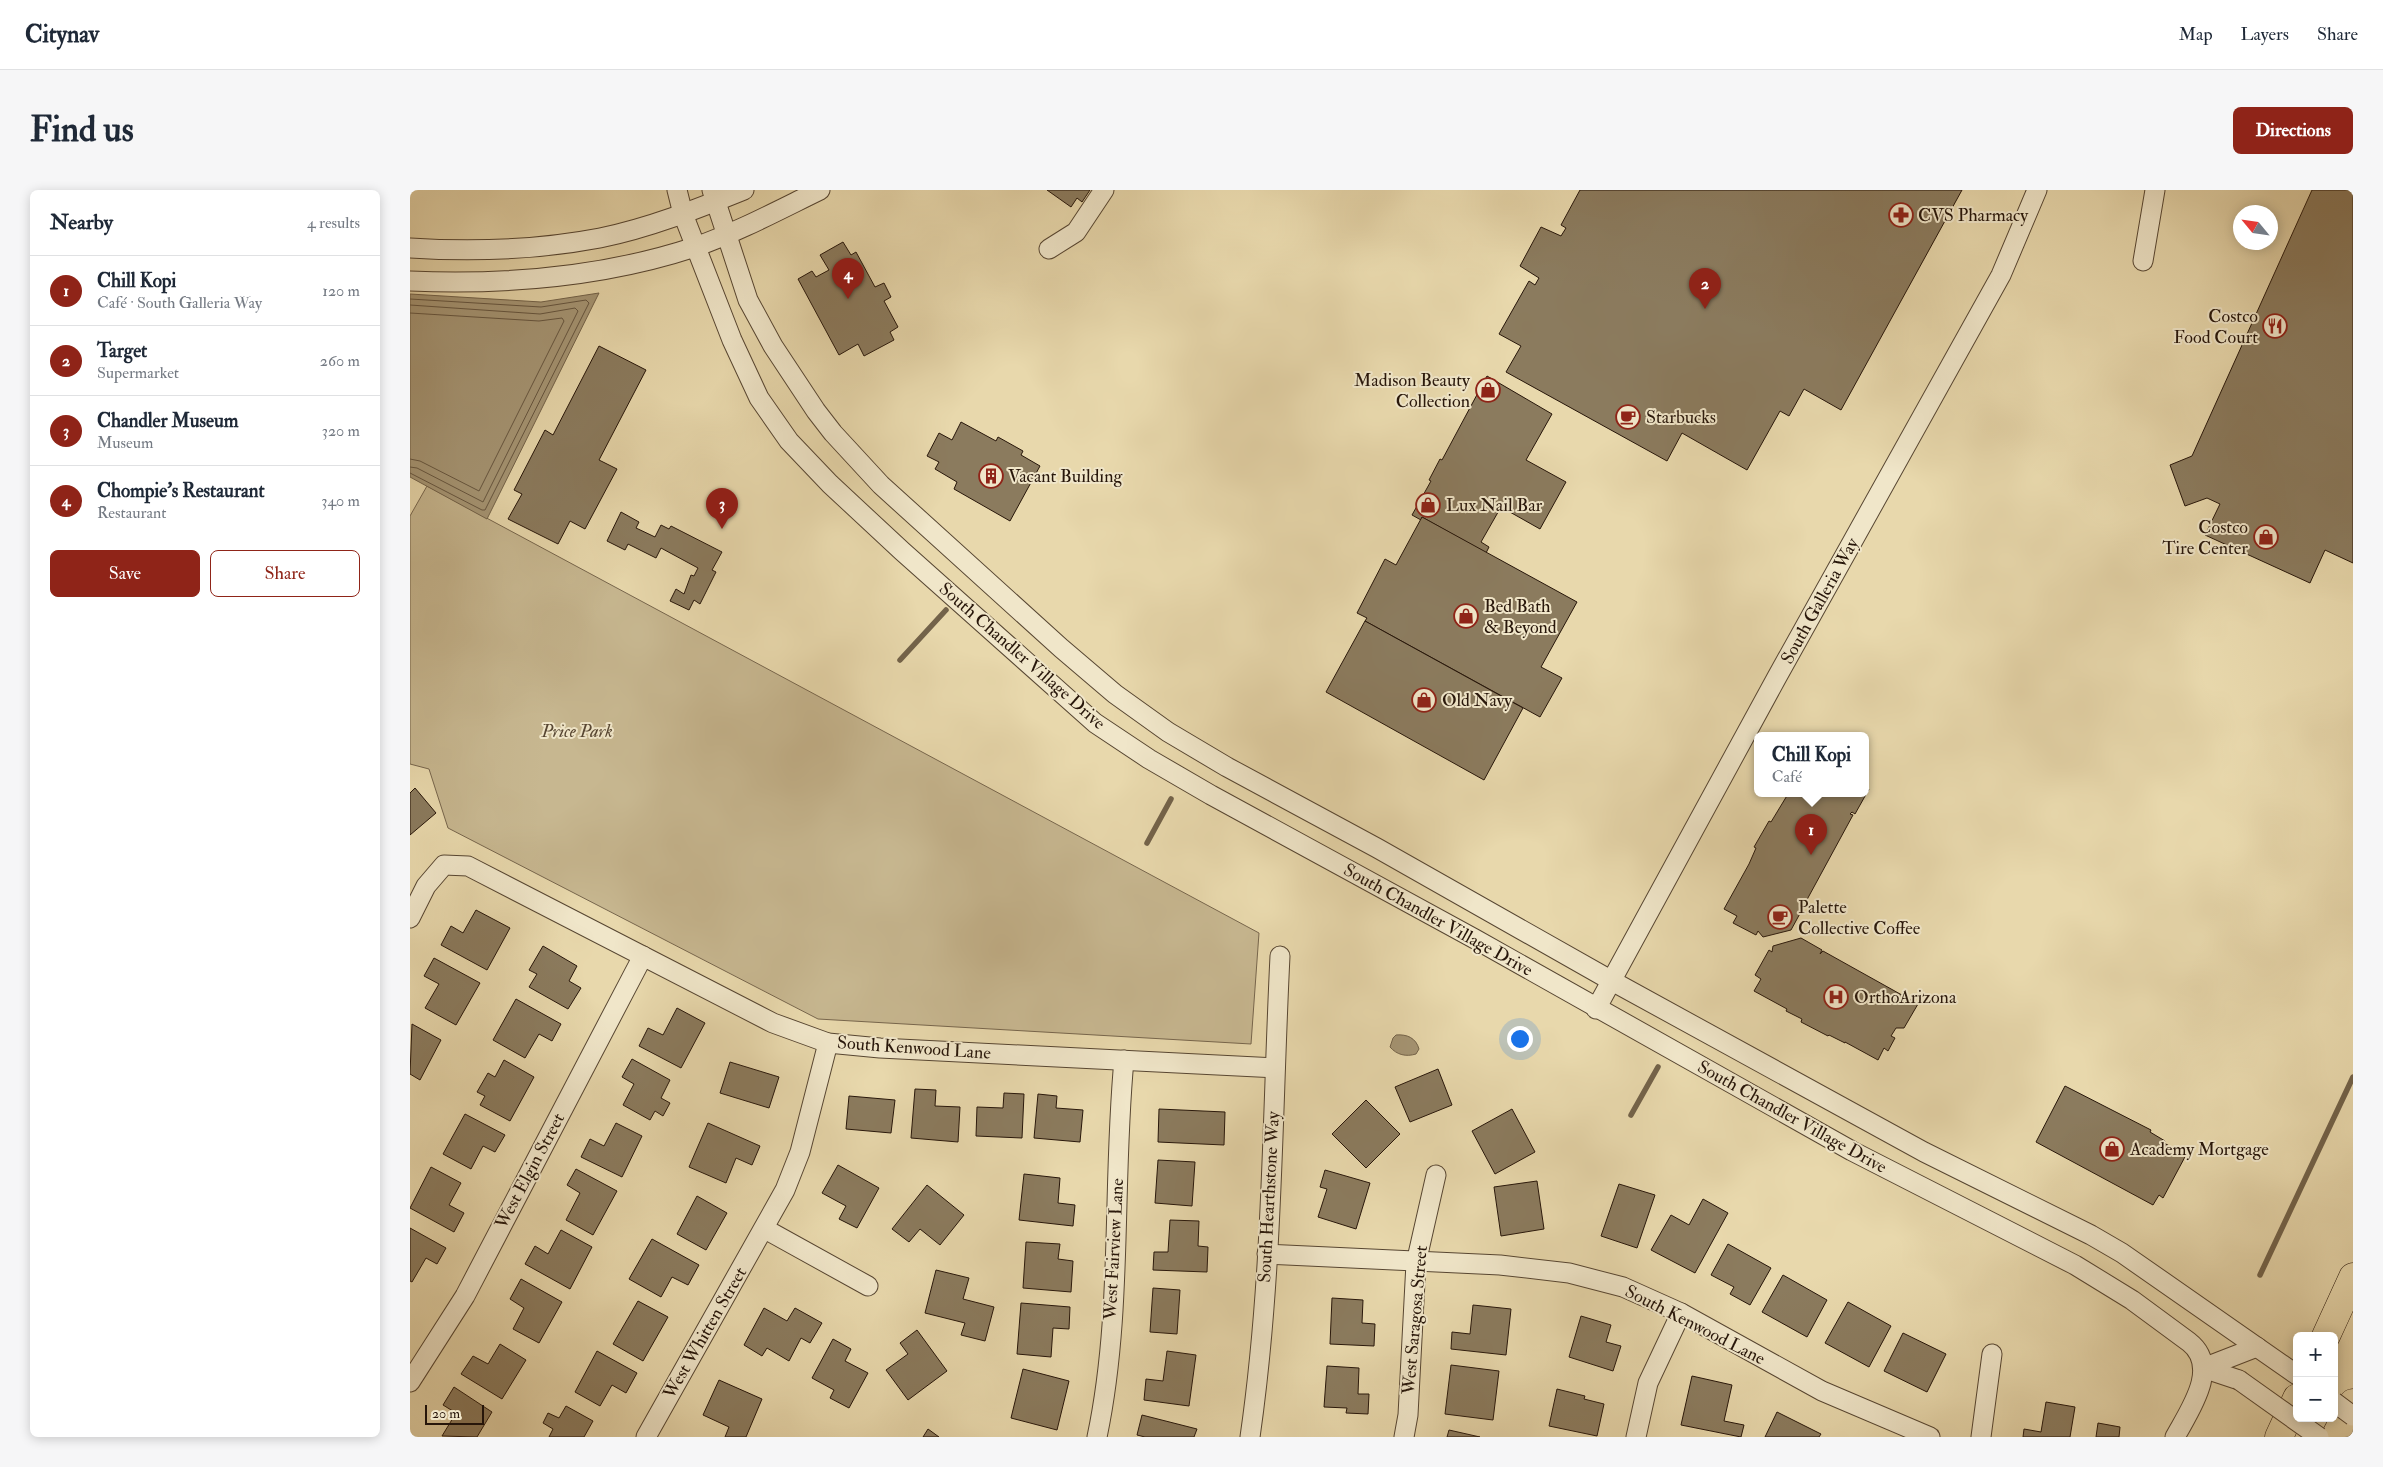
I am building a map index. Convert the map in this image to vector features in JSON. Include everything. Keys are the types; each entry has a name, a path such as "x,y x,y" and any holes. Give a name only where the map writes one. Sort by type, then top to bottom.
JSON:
{"highway":[{"path":"2328,1332 2353,1276"},
{"path":"2335,1437 2353,1403"},
{"path":"2279,1437 2293,1407"}],"street":[{"name":"South Chandler Village Drive","path":"677,190 703,203"},
{"path":"410,248 482,251 558,244 629,231 703,203 744,190"},
{"path":"410,280 460,283 554,277 628,264 711,240 820,190"},
{"path":"1049,249 1076,232 1104,190"},
{"name":"South Galleria Way","path":"1596,1009 2001,275 2036,190"},
{"path":"2143,261 2155,190"},
{"name":"South Chandler Village Drive","path":"703,203 732,340 759,398 789,441 830,484 1095,723 1149,759 1211,795 1475,939 1596,1009 1852,1150 2049,1250 2106,1283 2193,1346 2200,1357 2203,1368"},
{"name":"South Chandler Village Drive","path":"703,203 711,240 748,300 772,346 833,433 882,485 1061,648 1115,694 1168,732 1227,767 1377,848 1612,981 1916,1148 2099,1240 2153,1273 2293,1372"},
{"name":"South Kenwood Lane","path":"410,918 426,886 444,865 468,866 773,1024 828,1042 880,1048 1275,1068"},
{"name":"West Elgin Street","path":"410,1382 465,1296 643,956"},
{"name":"South Hearthstone Way","path":"1250,1437 1258,1384 1267,1254 1280,956"},
{"name":"West Whitten Street","path":"646,1437 765,1229 785,1190 800,1152 828,1042"},
{"name":"West Fairview Lane","path":"1097,1437 1105,1396 1112,1313 1124,1060"},
{"name":"West Saragosa Street","path":"1404,1437 1408,1415 1416,1262 1436,1175"},
{"path":"765,1229 868,1286"},
{"name":"South Kenwood Lane","path":"1267,1254 1500,1265 1568,1273 1623,1287 1681,1313 1822,1390 1930,1437"},
{"path":"1636,1437 1648,1382 1681,1313"},
{"path":"2203,1368 2257,1347"},
{"path":"1981,1437 1992,1354"},
{"path":"2203,1368 2239,1380 2318,1437"},
{"path":"2175,1437 2201,1384 2203,1368"},
{"path":"2338,1405 2353,1416"}],"green space":[{"name":"Price Park","path":"427,486 1259,933 1251,1044 818,1019 448,828 429,769 410,764 410,516"}],"water":[{"path":"599,293 487,519 410,477 410,294 541,302"},
{"path":"1396,1035 1404,1035 1413,1039 1419,1049 1416,1054 1402,1055 1393,1050 1390,1047"}],"building":[{"path":"1047,190 1090,190 1082,202 1077,198 1071,207"},
{"path":"1580,190 1962,190 1841,410 1804,389 1789,416 1780,411 1747,470 1682,433 1667,461 1506,372 1521,346 1499,334 1529,281 1535,285 1539,278 1520,266 1541,227 1561,236 1566,228 1561,225"},
{"path":"2312,190 2353,190 2353,563 2325,550 2310,583 2205,535 2220,504 2207,498 2185,506 2170,465 2192,456"},
{"path":"843,242 851,255 856,252 875,287 884,283 891,297 884,301 898,327 890,332 894,340 864,356 858,344 839,355 798,279 812,271 816,277 829,270 820,255"},
{"path":"599,346 646,370 599,460 617,469 585,529 570,521 558,544 508,519 522,494 514,490 545,430 553,435"},
{"path":"1487,376 1552,414 1526,460 1566,482 1540,529 1501,507 1481,542 1489,547 1486,553 1422,517 1421,520 1412,515 1431,481 1429,480 1440,459 1442,460"},
{"name":"Vacant Building","path":"961,422 996,441 998,437 1023,451 1021,455 1040,466 1010,521 954,489 957,482 935,469 939,462 927,456 939,433 952,440"},
{"path":"621,512 639,522 636,528 655,537 661,525 669,529 671,526 722,552 712,570 716,572 700,604 694,600 689,610 670,601 676,589 684,594 691,575 694,576 698,568 661,548 656,558 628,544 625,550 607,541"},
{"name":"Bed Bath & Beyond","path":"1422,517 1577,602 1541,667 1562,678 1540,717 1365,621 1367,618 1357,613 1385,559 1396,565"},
{"name":"Old Navy","path":"1365,621 1523,708 1484,780 1326,692"},
{"path":"415,788 436,813 410,835 410,793"},
{"path":"1786,797 1865,797 1855,814 1852,812 1850,814 1853,815 1803,907 1799,905 1803,908 1791,930 1763,937 1758,931 1756,935 1733,923 1737,916 1724,909 1749,864 1756,848 1754,847 1769,821 1771,822"},
{"path":"476,910 510,928 487,970 441,945 451,926 463,933"},
{"name":"OrthoArizona","path":"1801,938 1822,950 1820,954 1823,951 1918,1004 1904,1028 1896,1028 1891,1036 1895,1038 1888,1051 1884,1048 1878,1060 1845,1042 1828,1036 1801,1022 1802,1019 1786,1011 1787,1009 1754,991 1761,979 1755,975 1769,950 1772,952 1773,946"},
{"path":"543,946 577,966 569,981 581,988 568,1009 529,987 537,974 529,970"},
{"path":"434,958 480,983 456,1025 425,1008 439,984 424,976"},
{"path":"516,999 561,1024 552,1041 539,1034 525,1058 493,1040"},
{"path":"677,1008 705,1023 681,1068 639,1046 648,1028 663,1035"},
{"path":"412,1024 441,1040 420,1080 410,1074"},
{"path":"632,1059 670,1080 661,1098 670,1103 663,1116 655,1111 650,1120 623,1105 634,1084 622,1077"},
{"path":"504,1060 534,1077 510,1121 480,1105 485,1096 477,1092 488,1073 495,1077"},
{"path":"730,1062 779,1077 769,1108 720,1093"},
{"path":"1438,1069 1452,1105 1410,1122 1395,1087"},
{"name":"Academy Mortgage","path":"2065,1086 2151,1130 2150,1132 2165,1141 2164,1143 2186,1155 2163,1198 2159,1195 2153,1205 2036,1142"},
{"path":"915,1089 936,1090 935,1106 960,1107 958,1142 911,1138"},
{"path":"1004,1093 1024,1094 1022,1138 976,1136 977,1107 1003,1108"},
{"path":"1038,1094 1057,1096 1056,1108 1083,1110 1080,1142 1034,1138"},
{"path":"849,1096 895,1100 891,1133 846,1129"},
{"path":"1366,1100 1400,1134 1366,1168 1332,1134"},
{"path":"1159,1109 1225,1112 1224,1145 1158,1142"},
{"path":"1512,1109 1535,1152 1495,1174 1472,1131"},
{"path":"465,1114 505,1135 495,1152 483,1146 471,1169 443,1154"},
{"path":"616,1123 642,1136 622,1177 581,1157 590,1139 604,1146"},
{"path":"708,1123 760,1146 752,1165 736,1158 726,1183 689,1167"},
{"path":"1158,1160 1195,1162 1192,1206 1155,1203"},
{"path":"838,1165 879,1188 857,1228 839,1219 846,1206 822,1193"},
{"path":"431,1167 461,1183 449,1205 464,1213 454,1232 410,1208"},
{"path":"576,1169 617,1191 593,1235 566,1220 580,1193 567,1185"},
{"path":"1325,1170 1370,1183 1356,1229 1318,1217 1327,1189 1320,1187"},
{"path":"1024,1174 1060,1178 1058,1203 1075,1205 1073,1226 1019,1220"},
{"path":"1537,1181 1544,1229 1501,1236 1494,1187"},
{"path":"1619,1184 1655,1195 1637,1248 1601,1236"},
{"path":"927,1185 964,1215 940,1245 920,1229 909,1242 892,1229"},
{"path":"697,1196 727,1213 706,1250 677,1234"},
{"path":"1703,1199 1728,1213 1695,1273 1651,1250 1671,1215 1689,1225"},
{"path":"1170,1220 1199,1221 1198,1246 1208,1247 1207,1272 1153,1270 1154,1252 1168,1252"},
{"path":"410,1228 446,1248 437,1264 426,1258 412,1282 410,1281"},
{"path":"561,1230 592,1247 570,1289 525,1264 535,1246 548,1254"},
{"path":"652,1239 699,1265 688,1285 672,1277 661,1297 629,1279"},
{"path":"1026,1242 1060,1244 1058,1259 1073,1261 1071,1292 1023,1288"},
{"path":"1728,1244 1771,1268 1750,1305 1730,1294 1734,1287 1711,1275"},
{"path":"936,1270 969,1278 963,1299 994,1307 985,1341 961,1335 965,1323 925,1313"},
{"path":"1783,1275 1827,1300 1807,1337 1762,1312"},
{"path":"521,1279 562,1302 539,1343 513,1329 524,1308 510,1299"},
{"path":"1153,1288 1180,1290 1177,1334 1150,1332"},
{"path":"1332,1298 1363,1300 1362,1323 1375,1324 1374,1346 1330,1344"},
{"path":"638,1301 668,1317 643,1361 613,1344"},
{"path":"1848,1302 1891,1326 1869,1367 1825,1343"},
{"path":"1021,1303 1070,1307 1069,1329 1053,1328 1051,1357 1017,1354"},
{"path":"1473,1305 1511,1309 1506,1355 1451,1349 1452,1332 1470,1334"},
{"path":"764,1308 787,1321 795,1308 822,1323 810,1343 801,1338 789,1361 767,1348 762,1356 744,1345"},
{"path":"1581,1316 1611,1325 1606,1342 1621,1346 1613,1371 1569,1357"},
{"path":"917,1330 947,1371 908,1400 886,1370 908,1354 900,1343"},
{"path":"1903,1333 1946,1354 1927,1392 1884,1371"},
{"path":"833,1339 851,1349 845,1361 868,1373 849,1408 830,1398 834,1390 812,1378"},
{"path":"500,1344 526,1360 502,1399 461,1374 473,1356 488,1364"},
{"path":"597,1351 637,1373 626,1393 612,1385 600,1406 575,1392"},
{"path":"1167,1351 1196,1355 1189,1406 1144,1400 1146,1379 1163,1381"},
{"path":"1451,1365 1499,1371 1493,1420 1445,1414"},
{"path":"1327,1366 1359,1368 1358,1394 1369,1394 1368,1414 1346,1413 1347,1408 1324,1407"},
{"path":"1023,1369 1069,1381 1057,1430 1011,1418"},
{"path":"1692,1376 1732,1385 1724,1421 1744,1425 1741,1437 1681,1425"},
{"path":"719,1380 762,1399 746,1437 725,1437 729,1427 703,1415"},
{"path":"454,1387 492,1412 477,1437 442,1436 456,1413 443,1405"},
{"path":"1557,1389 1585,1396 1584,1399 1604,1404 1597,1436 1549,1426"},
{"path":"2046,1402 2075,1407 2070,1437 2023,1437 2024,1429 2041,1432"},
{"path":"566,1406 593,1421 584,1437 549,1437 553,1429 543,1423 548,1413 559,1418"},
{"path":"1777,1412 1821,1434 1819,1437 1765,1437"},
{"path":"1142,1415 1197,1429 1194,1437 1145,1437 1137,1435"},
{"path":"2098,1423 2120,1427 2119,1437 2096,1437"},
{"path":"928,1429 939,1437 923,1437"},
{"path":"1449,1430 1480,1437 1447,1437"}],"waterway":[{"path":"900,660 946,610"},
{"path":"1147,843 1171,799"},
{"path":"1631,1115 1658,1067"},
{"path":"2260,1275 2353,1077"}],"place":[{"name":"CVS Pharmacy","path":"1901,215"},
{"name":"Chompie's Restaurant","path":"848,299"},
{"name":"Target","path":"1705,309"},
{"name":"Costco Food Court","path":"2275,326"},
{"name":"Madison Beauty Collection","path":"1488,390"},
{"name":"Starbucks","path":"1628,417"},
{"name":"Vacant Building","path":"991,476"},
{"name":"Lux Nail Bar","path":"1428,505"},
{"name":"Chandler Museum","path":"722,529"},
{"name":"Costco Tire Center","path":"2266,537"},
{"name":"Bed Bath & Beyond","path":"1466,616"},
{"name":"Old Navy","path":"1424,700"},
{"name":"Chill Kopi","path":"1811,855"},
{"name":"Palette Collective Coffee","path":"1780,917"},
{"name":"OrthoArizona","path":"1836,997"},
{"name":"Academy Mortgage","path":"2112,1149"}]}
